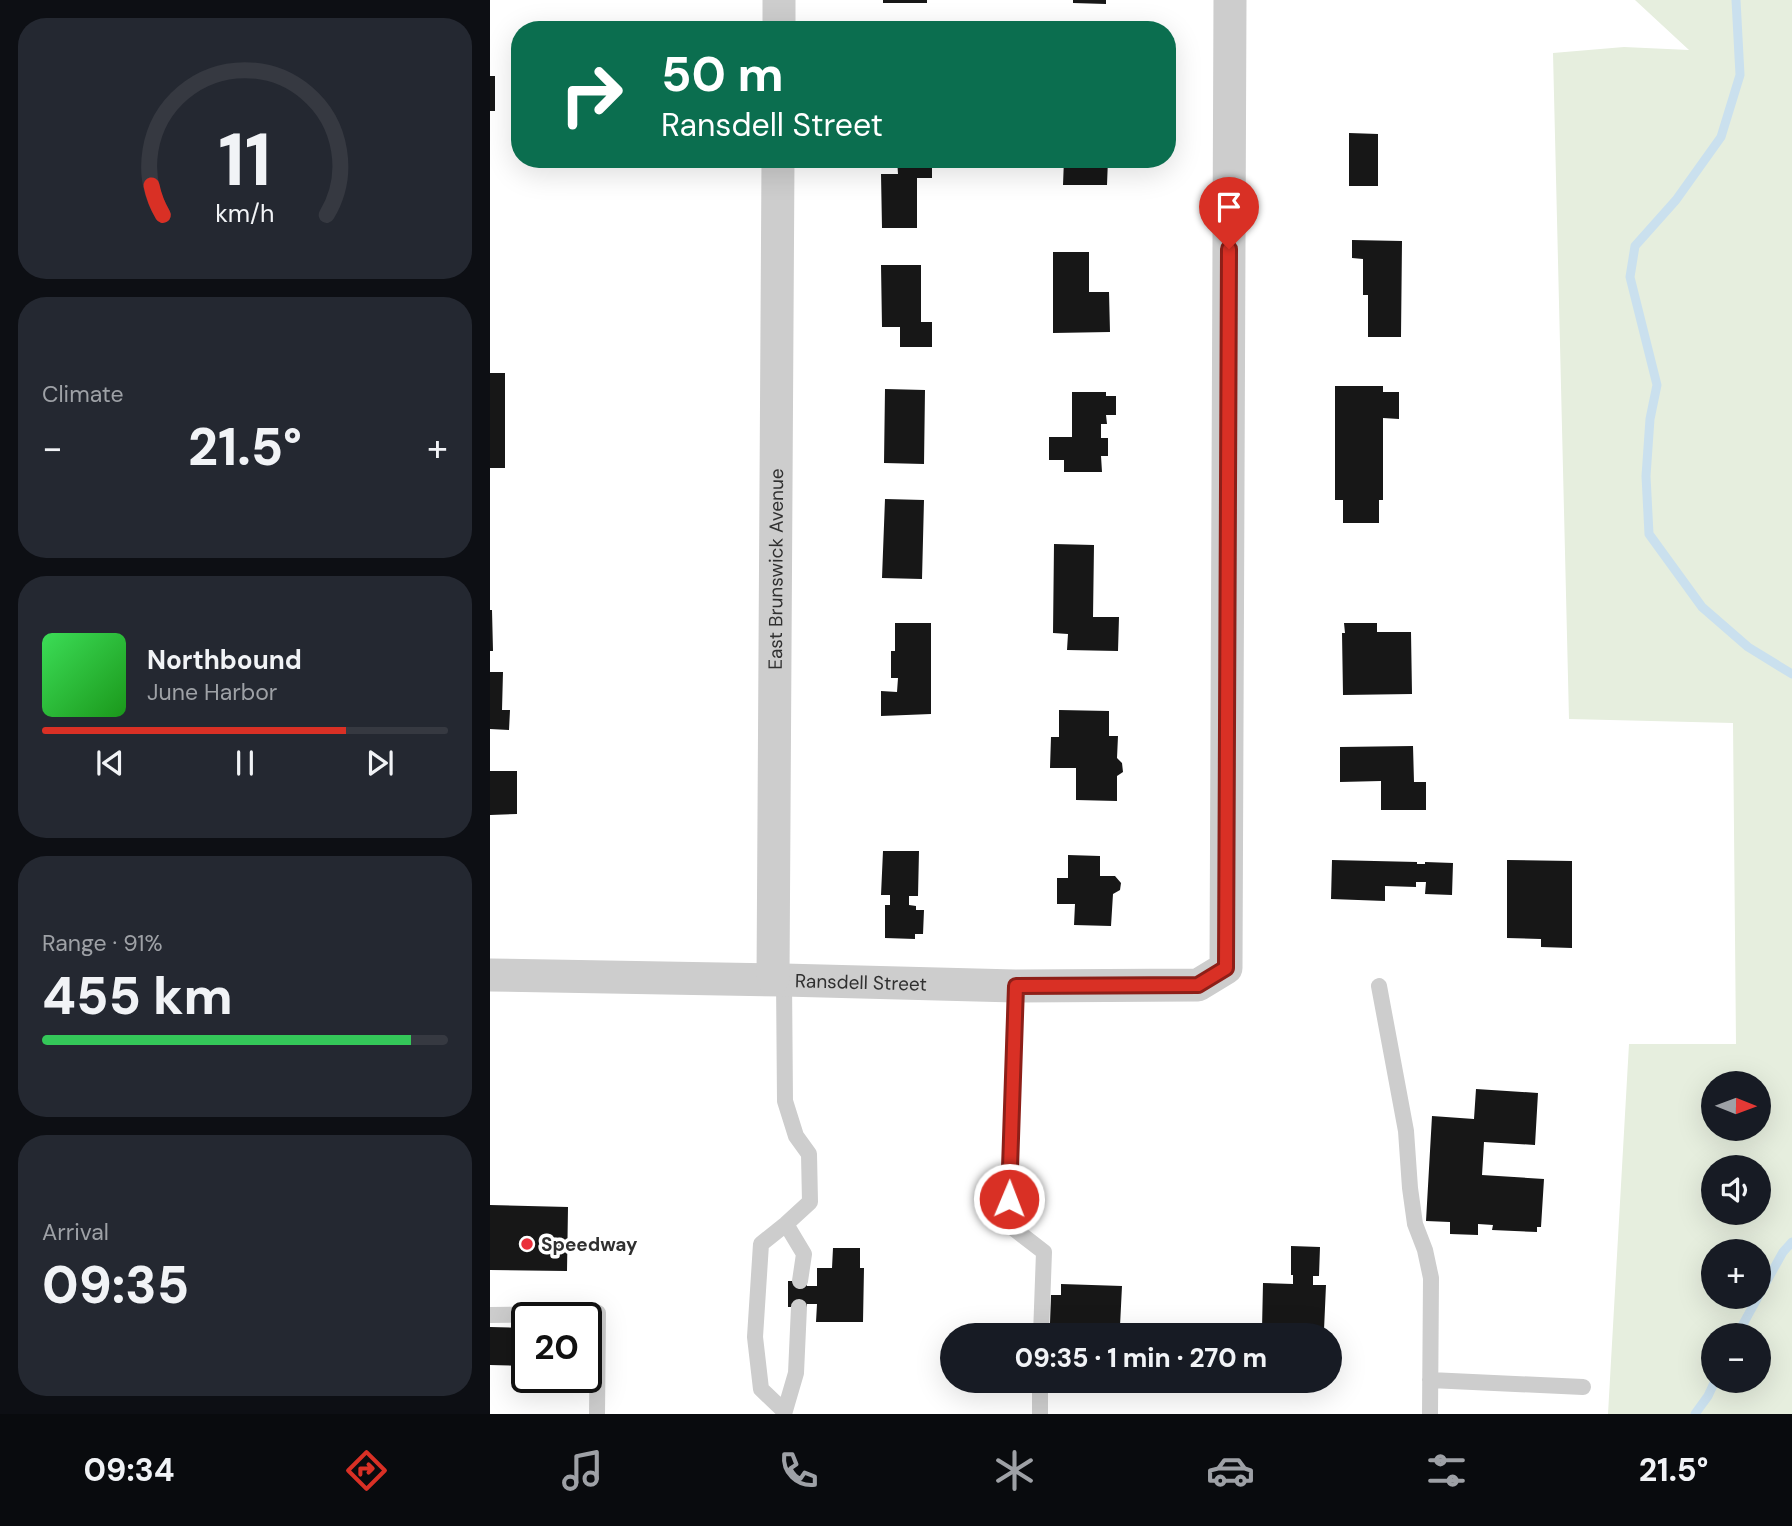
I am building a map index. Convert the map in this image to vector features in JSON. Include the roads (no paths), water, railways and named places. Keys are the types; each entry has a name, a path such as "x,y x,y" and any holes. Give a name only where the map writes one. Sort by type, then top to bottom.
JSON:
{"street":[{"path":"779,0 779,21"},
{"name":"Ransdell Street","path":"490,975 1016,986 1198,985 1226,968 1230,0"},
{"name":"East Brunswick Avenue","path":"778,168 778,979"}],"lane":[{"path":"778,979 785,1101 796,1136 808,1154 810,1202 761,1244 755,1337 761,1389 784,1412 796,1373 799,1307"},
{"path":"1016,986 1009,1225 1044,1252 1041,1323"},
{"path":"1379,986 1406,1130 1415,1224 1425,1250 1430,1278 1430,1414"},
{"path":"786,1224 804,1254 800,1281"},
{"path":"490,1315 598,1313 597,1414"},
{"path":"1430,1380 1583,1387"},
{"path":"1040,1393 1040,1414"}],"waterway":[{"path":"1736,0 1740,75 1721,137 1676,200 1635,246 1630,277 1657,385 1650,419 1646,476 1649,534 1702,607 1748,647 1792,674"},
{"path":"1771,1274 1792,1242"},
{"path":"1744,1323 1751,1309"},
{"path":"1695,1414 1709,1393"}],"place":[{"name":"Speedway","path":"527,1244"}]}
